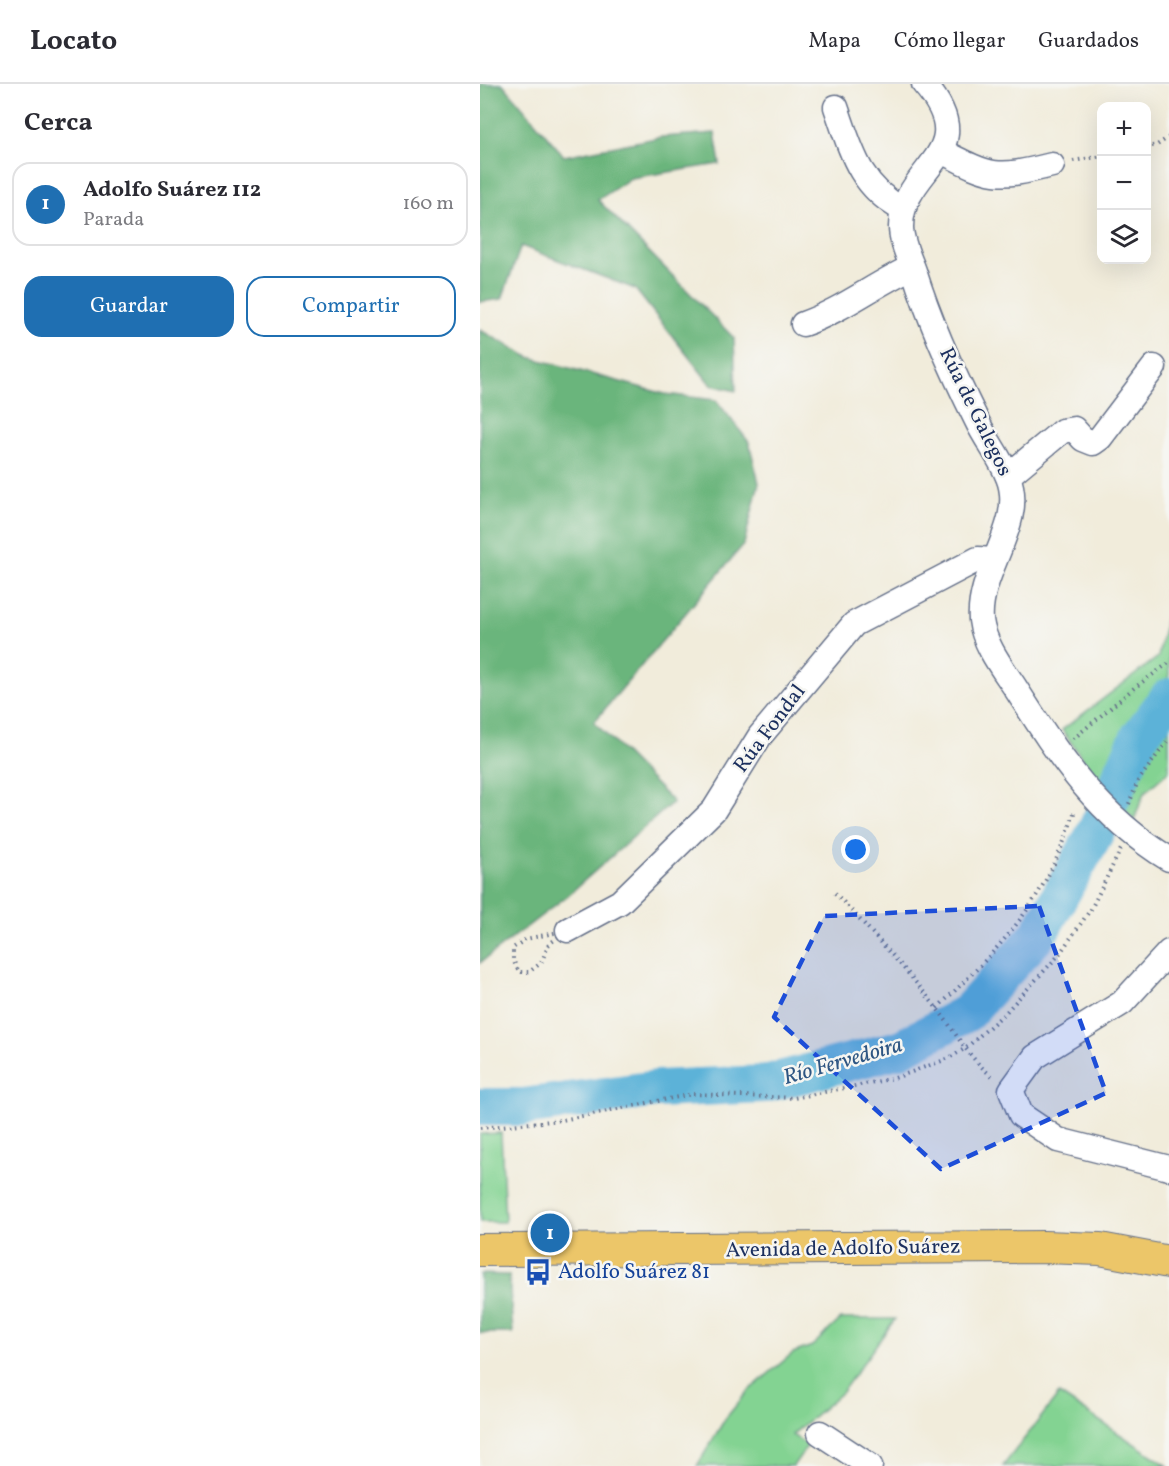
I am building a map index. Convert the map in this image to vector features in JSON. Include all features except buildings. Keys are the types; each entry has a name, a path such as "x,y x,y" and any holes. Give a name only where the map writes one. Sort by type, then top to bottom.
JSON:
{"main road":[{"name":"Avenida de Adolfo Suárez","path":"480,1250 1044,1247 1100,1249 1169,1262"}],"street":[{"path":"836,106 857,165 874,189 886,200 902,208 941,151 948,128 941,103 924,84"},
{"path":"941,151 987,174 1010,175 1052,165"},
{"name":"Rúa de Galegos","path":"902,208 900,230 922,296 977,422 1008,476 1013,495 1010,521 987,574 981,620 989,644 1056,753 1085,789 1123,827 1169,859"},
{"path":"803,324 818,319 885,279 912,267"},
{"path":"1008,476 1062,431 1074,429 1083,439 1093,443 1100,438 1154,367"},
{"name":"Rúa Fondal","path":"568,930 620,902 714,810 760,736 854,624 978,559 993,560"},
{"path":"1169,952 1122,1003 1035,1057 1011,1090 1021,1115 1058,1140 1169,1168"},
{"path":"820,1433 870,1466"}],"path":[{"path":"1151,146 1169,137"},
{"path":"1052,165 1097,157"},
{"path":"1056,753 1134,688 1169,663"},
{"path":"480,1128 562,1120 693,1094 794,1098 895,1078 947,1059 1006,1012 1058,956 1091,909 1138,781 1169,739"},
{"path":"938,1009 1020,924 1045,884 1065,844 1085,789"},
{"path":"835,893 885,946 938,1009 979,1067 1011,1090"},
{"path":"568,930 549,944 541,963 529,972 519,972 513,960 513,948 526,939 568,930"}],"highlighted area":[{"path":"1039,906 1106,1093 941,1169 774,1017 824,916"}],"green space":[{"path":"480,84 503,84 564,156 661,137 715,133 720,164 631,178 598,200 734,338 736,391 711,385 635,289 521,246 502,299 480,302"},
{"path":"480,330 529,357 665,394 716,400 749,442 759,483 744,544 594,722 673,802 567,896 480,963"},
{"path":"1169,603 1169,771 1144,793 1134,820 1103,787 1062,730 1158,657"},
{"path":"501,1133 505,1222 480,1222 480,1134"},
{"path":"480,1274 509,1275 513,1333 480,1333"},
{"path":"841,1319 895,1319 842,1392 792,1435 808,1445 793,1466 697,1466 725,1419 747,1392 793,1353 812,1346"},
{"path":"1059,1394 1168,1466 1003,1466"}],"waterway":[{"name":"Río Fervedoira","path":"480,1107 523,1107 657,1089 765,1084 900,1049 967,1013 1038,935 1094,835 1139,737 1169,697"}],"place":[{"name":"Adolfo Suárez 112","path":"550,1233"},
{"name":"Adolfo Suárez 81","path":"538,1272"}]}
